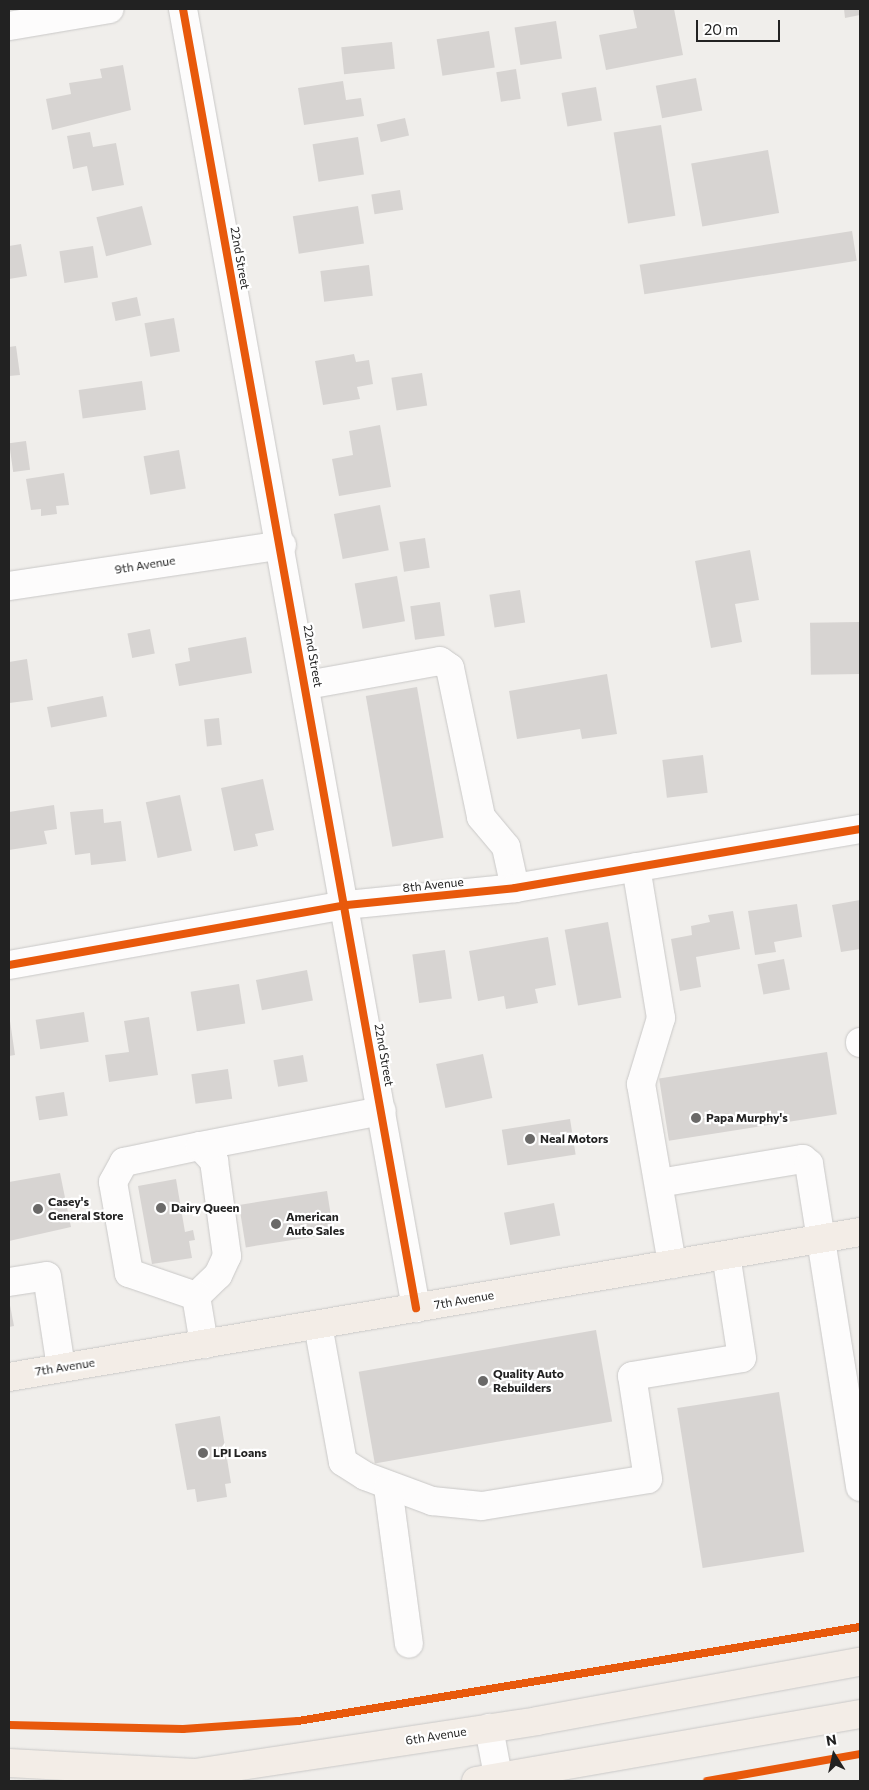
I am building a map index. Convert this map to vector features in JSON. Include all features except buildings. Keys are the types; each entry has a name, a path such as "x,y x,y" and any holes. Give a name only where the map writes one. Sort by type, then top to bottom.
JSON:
{"main road":[{"name":"7th Avenue","path":"9,1377 860,1232"},
{"name":"6th Avenue","path":"9,1763 194,1773 489,1728 860,1662"},
{"path":"491,1780 860,1714"}],"street":[{"path":"9,26 110,9"},
{"name":"22nd Street","path":"183,9 307,684 416,1308"},
{"name":"9th Avenue","path":"9,586 282,545"},
{"path":"307,684 440,660 450,668 481,817 506,846 515,888"},
{"name":"8th Avenue","path":"9,965 346,905 515,888 860,829"},
{"path":"636,867 661,1018 642,1084 672,1264"},
{"path":"196,1296 129,1273 113,1182 124,1162 382,1110"},
{"path":"196,1296 218,1275 227,1256 214,1161 200,1146"},
{"path":"659,1184 803,1159 809,1164 824,1238 850,1344 860,1487"},
{"path":"318,1325 343,1462 388,1487 432,1501 482,1506 648,1479 632,1376 742,1358 726,1255"},
{"path":"9,1282 46,1276 61,1368"},
{"path":"196,1296 204,1344"},
{"path":"388,1487 409,1644"},
{"path":"489,1728 491,1780"}],"cycle path":[{"path":"183,9 416,1308"},
{"path":"9,965 346,905 515,888 860,829"},
{"path":"9,1725 183,1729 298,1721 860,1627"},
{"path":"707,1781 860,1754"}],"place":[{"name":"Papa Murphy's","path":"696,1118"},
{"name":"Neal Motors","path":"530,1139"},
{"name":"Dairy Queen","path":"161,1208"},
{"name":"Casey's General Store","path":"38,1209"},
{"name":"American Auto Sales","path":"276,1224"},
{"name":"Quality Auto Rebuilders","path":"483,1381"},
{"name":"LPI Loans","path":"203,1453"}]}
